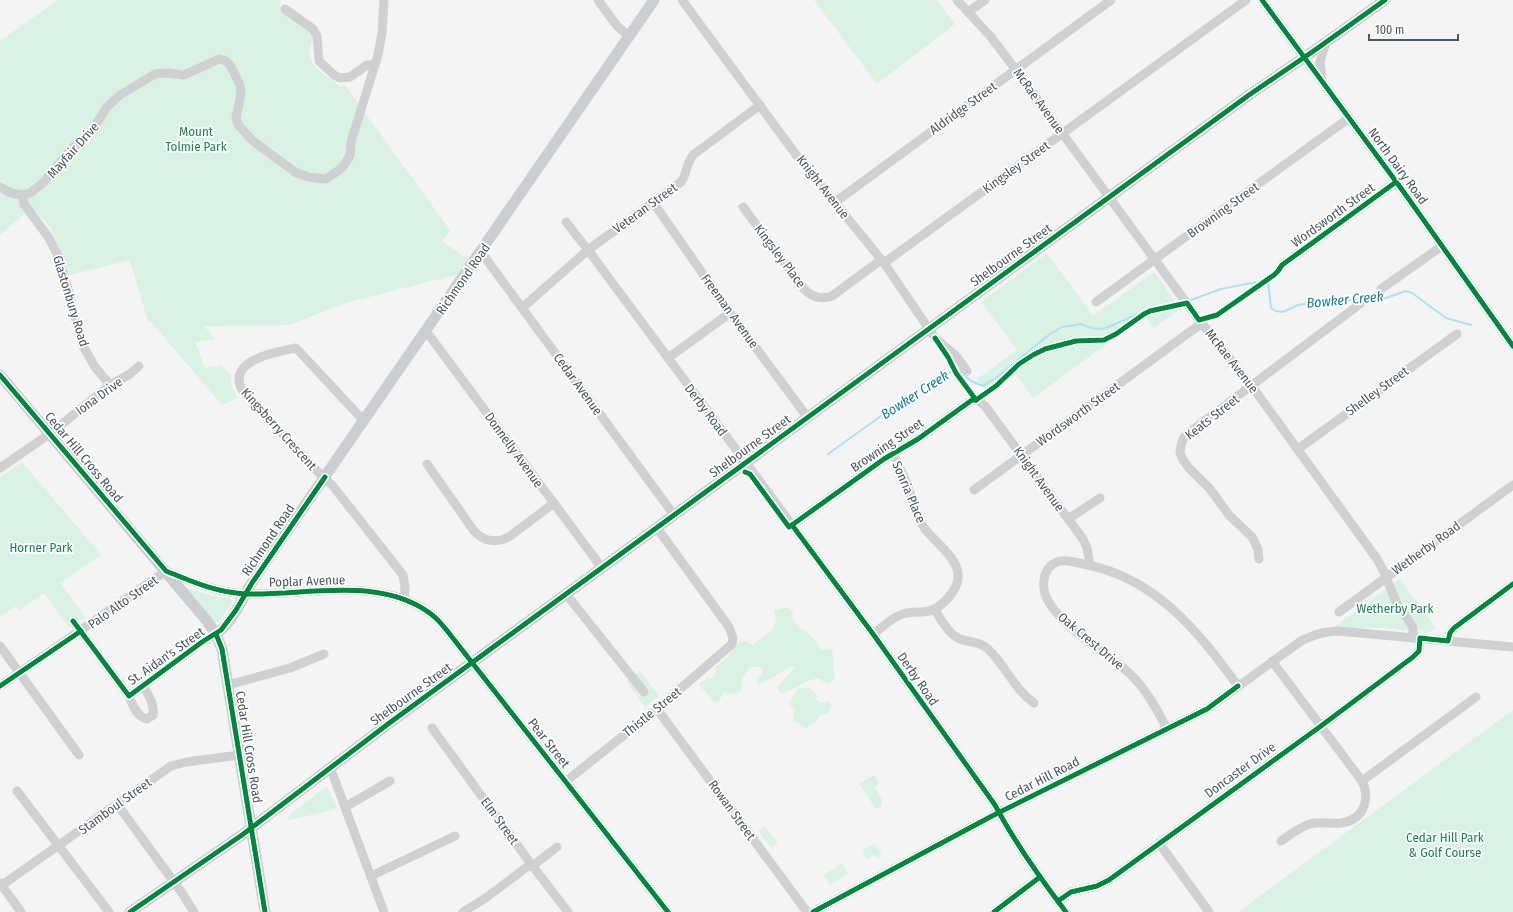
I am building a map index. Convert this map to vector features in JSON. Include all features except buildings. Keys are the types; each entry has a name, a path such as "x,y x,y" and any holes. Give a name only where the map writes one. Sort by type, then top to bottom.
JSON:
{"main road":[{"name":"Richmond Road","path":"216,634 232,616 325,477 654,0"},
{"name":"Shelbourne Street","path":"130,912 251,828 330,767 1109,197 1249,95 1385,0"},
{"name":"Cedar Hill Cross Road","path":"0,374 51,433 207,621 216,634 222,649 265,912"}],"street":[{"name":"Mayfair Drive","path":"22,195 30,193 43,183 71,149 90,134 111,103 120,95 155,74 168,73 184,75 192,73 219,59 226,61 230,65 239,82 241,94 236,118 244,133 265,151 295,172 326,179 342,168 350,155 351,142 375,65 382,33 384,0"},
{"path":"598,0 617,26 629,36"},
{"name":"Knight Avenue","path":"682,0 797,156 882,262 935,338 956,356 967,371"},
{"name":"McRae Avenue","path":"958,0 991,37 1016,70 1155,260 1298,449 1377,559 1396,602 1413,627 1417,638"},
{"path":"968,12 984,0"},
{"name":"Aldridge Street","path":"834,203 1111,0"},
{"name":"Kingsley Street","path":"882,262 1246,0"},
{"name":"North Dairy Road","path":"1262,0 1396,182 1513,346"},
{"path":"285,8 313,29 317,36 319,60 334,75 340,78 350,77 367,65 375,65"},
{"path":"1323,82 1320,62 1326,42"},
{"name":"Veteran Street","path":"522,308 588,250 683,180 689,161 695,153 760,105"},
{"name":"Browning Street","path":"1096,302 1349,118"},
{"name":"Wordsworth Street","path":"1282,265 1396,182"},
{"path":"0,187 22,195"},
{"name":"Glastonbury Road","path":"22,195 24,204 50,238 57,254 65,277 82,344 95,367 110,385"},
{"name":"Freeman Avenue","path":"653,202 730,313 808,418"},
{"name":"Kingsley Place","path":"743,207 804,289 814,296 827,297 836,294 882,262"},
{"name":"Derby Road","path":"566,222 873,634 990,799 1040,877 1066,912"},
{"path":"1381,289 1442,246"},
{"name":"Cedar Avenue","path":"481,252 674,515"},
{"name":"Keats Street","path":"1259,559 1258,548 1252,537 1229,515 1210,489 1189,468 1181,456 1180,449 1182,442 1187,434 1360,304"},
{"path":"668,358 730,313"},
{"name":"Wordsworth Street","path":"974,490 1202,323"},
{"name":"Donnelly Avenue","path":"426,331 602,568"},
{"name":"Shelley Street","path":"1298,449 1457,334"},
{"name":"Kingsberry Crescent","path":"325,477 320,474 244,393 240,382 240,374 244,366 269,354 296,348 364,421"},
{"name":"Iona Drive","path":"0,468 51,433 110,385 130,374 139,366"},
{"name":"Browning Street","path":"792,525 892,454 918,439 972,400 976,400"},
{"name":"Knight Avenue","path":"976,400 985,406 1085,543 1090,565"},
{"name":"Sonria Place","path":"892,454 903,473 915,509 923,525 952,560 958,571 958,579 954,590 943,603 934,609"},
{"path":"427,464 474,531 480,537 487,540 500,540 509,537 554,503"},
{"path":"325,477 403,576 405,588 404,600"},
{"name":"Wetherby Road","path":"1339,612 1513,485"},
{"path":"1068,519 1100,498"},
{"name":"Thistle Street","path":"566,782 657,709 732,644 734,638 729,627 657,528"},
{"name":"Oak Crest Drive","path":"1167,729 1153,703 1129,673 1064,621 1055,612 1046,596 1044,580 1047,570 1052,565 1058,561 1066,560 1090,565 1116,574 1153,593 1173,609 1200,636 1238,686"},
{"name":"Poplar Avenue","path":"166,572 208,588 246,594 345,590 373,592 404,600"},
{"name":"Palo Alto Street","path":"0,686 166,572"},
{"path":"1448,641 1450,633 1454,628 1513,584"},
{"path":"566,594 644,692"},
{"name":"Pear Street","path":"404,600 419,607 434,617 473,663 668,912"},
{"path":"873,634 900,615 908,612 926,612 934,609 956,637 977,643 990,650 1017,688 1034,703"},
{"path":"73,622 129,696 133,707 141,717 145,719 150,718 153,715 154,710 149,696 142,686"},
{"name":"Cedar Hill Road","path":"813,912 999,813 1207,709 1301,640 1313,635 1328,631 1513,647"},
{"name":"St. Aidan's Street","path":"129,696 204,641 216,634"},
{"name":"Doncaster Drive","path":"1058,901 1071,892 1092,888 1103,884 1321,726 1417,654 1419,648 1417,638"},
{"path":"0,646 79,755"},
{"path":"228,685 290,668 324,654"},
{"path":"1272,661 1362,781 1367,794 1364,807 1356,816 1342,823 1319,822 1310,824 1300,828 1281,842"},
{"path":"1362,781 1476,697"},
{"name":"Rowan Street","path":"657,709 806,912"},
{"name":"Elm Street","path":"432,728 531,864 568,912"},
{"name":"Stamboul Street","path":"1,884 59,846 149,781 176,764 240,755"},
{"path":"330,767 384,912"},
{"path":"345,807 390,781"},
{"path":"17,791 109,912"},
{"path":"117,804 194,912"},
{"path":"371,876 455,836"},
{"path":"1159,842 1209,912"},
{"path":"463,912 488,897 531,864 535,864 557,847"},
{"path":"994,912 1040,877"},
{"path":"1,884 21,912"}],"green space":[{"name":"Mount Tolmie Park","path":"58,0 281,0 280,11 284,12 312,33 312,41 309,52 312,63 316,68 341,87 344,84 450,230 442,241 469,260 459,274 346,303 289,325 204,326 215,339 195,342 205,368 221,365 231,375 231,386 238,398 222,405 152,323 148,322 130,260 70,275 50,227 34,210 24,214 0,235 0,41"},
{"path":"814,0 937,0 955,24 877,84"},
{"path":"1047,253 1093,316 1154,272 1180,309 1154,328 1145,316 1033,398 1015,374 988,394 977,379 1017,350 981,302"},
{"name":"Horner Park","path":"22,462 101,555 60,583 85,617 69,628 44,593 19,611 16,606 0,617 0,478"},
{"name":"Wetherby Park","path":"1400,579 1436,628 1431,632 1385,628 1333,628"},
{"path":"185,587 212,596 231,599 232,603 219,621 214,624"},
{"path":"787,607 793,612 792,619 800,629 807,631 822,650 832,649 834,664 833,671 835,678 829,684 823,682 820,678 814,679 781,693 777,689 795,667 790,667 759,685 756,680 762,673 763,668 751,667 741,681 743,686 740,692 733,694 724,692 719,701 715,703 699,684 708,678 713,678 716,673 715,668 730,654 738,643 746,641 752,645 772,630 776,620 774,610"},
{"path":"640,671 659,696 645,707 626,681"},
{"path":"799,688 810,688 817,695 816,699 820,703 830,701 831,707 828,713 820,715 817,721 806,728 793,721 795,709 790,705 792,697"},
{"name":"Cedar Hill Park & Golf Course","path":"1513,710 1513,912 1238,912"},
{"path":"874,775 880,784 875,787 882,800 882,806 876,809 859,784"},
{"path":"326,787 328,788 337,809 285,821 289,818 288,816"},
{"path":"765,826 778,843 771,848 759,831"},
{"path":"874,844 881,855 878,858 874,855 866,859 863,850"},
{"path":"842,863 848,873 830,885 824,875"}],"waterway":[{"name":"Bowker Creek","path":"1191,300 1221,289 1262,281 1268,281 1271,308 1276,311 1283,312 1298,305 1319,301 1386,298 1406,291 1412,293 1446,318 1471,325"},
{"name":"Bowker Creek","path":"828,454 937,377 943,376 954,370 960,371 971,381 983,386 997,377 1050,334 1062,327 1081,324 1098,329 1106,328 1145,311 1175,304"}],"cycle path":[{"path":"1262,0 1403,191 1513,346"},
{"path":"130,912 242,835 388,724 1249,95 1385,0"},
{"path":"976,400 996,386 1019,364 1033,355 1045,349 1076,341 1104,340 1116,334 1150,311 1187,303 1199,320 1217,315 1274,275 1282,265 1396,182"},
{"path":"935,338 948,357 956,373 976,400"},
{"path":"0,375 166,571 204,586 234,593 268,594 341,590 365,591 388,595 410,602 431,614 440,622 668,912"},
{"path":"792,525 884,459 918,439 972,400 976,400"},
{"path":"745,472 750,474 789,527 792,525"},
{"path":"73,621 129,696 202,642 221,630 325,477"},
{"path":"792,525 873,634 995,805 1028,860 1066,912"},
{"path":"1058,901 1071,892 1097,886 1109,880 1321,726 1413,657 1419,651 1420,638 1448,641 1450,633 1454,628 1513,584"},
{"path":"0,686 81,631"},
{"path":"216,634 222,649 265,912"},
{"path":"813,912 992,816 1207,709 1238,686"},
{"path":"994,912 1040,877"}]}
